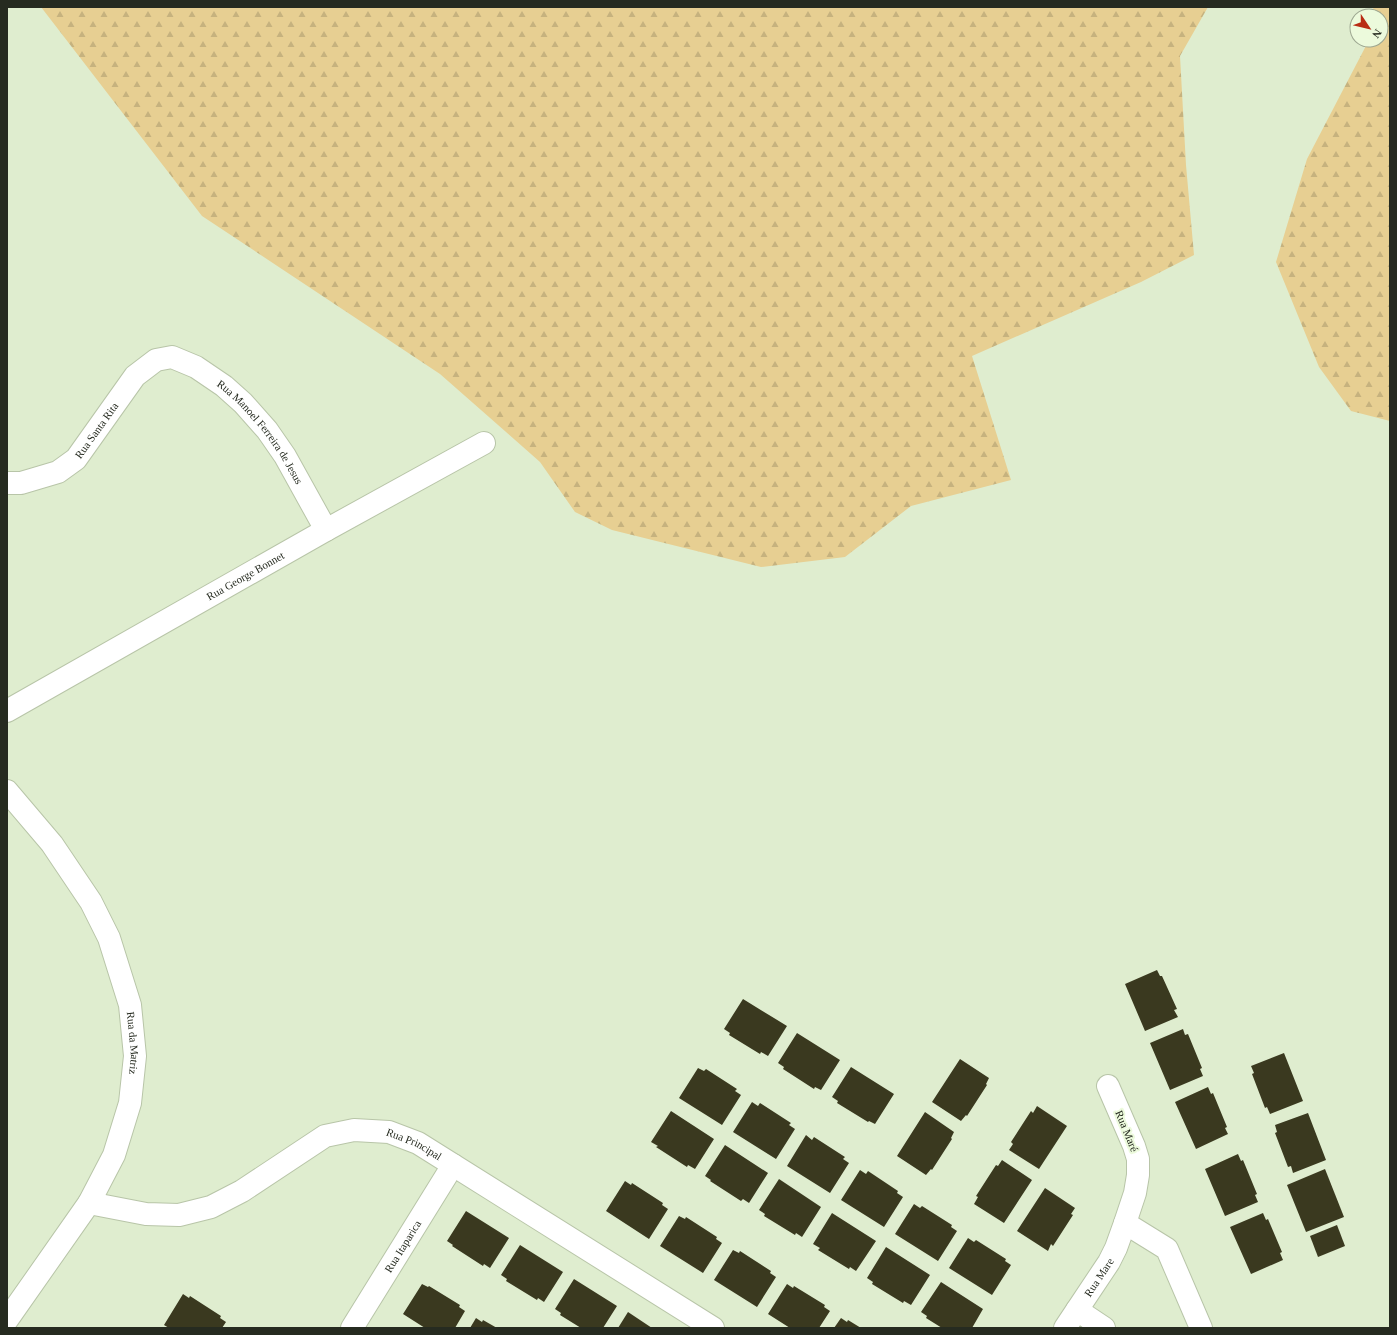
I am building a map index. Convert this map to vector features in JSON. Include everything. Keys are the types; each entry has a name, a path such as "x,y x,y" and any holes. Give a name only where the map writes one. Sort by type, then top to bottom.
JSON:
{"street":[{"name":"Rua Santa Rita","path":"7,483 21,483 58,472 76,459 135,376 156,360 172,357"},
{"name":"Rua Manoel Ferreira de Jesus","path":"172,357 196,367 224,386 262,425 285,456 326,530"},
{"name":"Rua George Bonnet","path":"7,711 326,530 484,443"},
{"name":"Rua da Matriz","path":"7,791 52,844 91,902 109,938 130,1005 135,1056 130,1103 114,1154 89,1203 7,1320"},
{"name":"Rua Maré","path":"1108,1086 1134,1146 1138,1159 1138,1175 1135,1193 1126,1223"},
{"name":"Rua Principal","path":"89,1203 152,1215 178,1215 211,1207 242,1191 300,1151 325,1136 354,1130 389,1132 418,1143 713,1328"},
{"name":"Rua Itaparica","path":"352,1328 453,1165"},
{"name":"Rua Mare","path":"1071,1319 1109,1262 1126,1223"},
{"path":"1126,1223 1167,1249 1201,1328"},
{"path":"1071,1319 1104,1328"}],"green space":[{"path":"41,7 1208,7 1180,56 1186,165 1194,255 1141,282 972,356 1011,480 911,506 845,557 761,567 612,530 575,512 540,462 440,374 202,216"},
{"path":"1372,7 1390,7 1390,421 1351,411 1319,367 1276,262 1307,159 1365,48 1389,48 1389,8"}],"building":[{"path":"1157,970 1160,976 1162,976 1177,1009 1174,1010 1178,1017 1145,1031 1125,984"},
{"path":"743,999 787,1026 768,1056 761,1052 760,1054 729,1035 730,1033 724,1029"},
{"path":"1183,1029 1185,1035 1188,1034 1202,1068 1200,1069 1203,1076 1170,1090 1150,1043"},
{"path":"797,1033 840,1060 821,1090 815,1087 814,1089 783,1069 784,1067 778,1063"},
{"path":"1284,1053 1303,1101 1270,1114 1267,1107 1265,1108 1252,1074 1254,1073 1251,1066"},
{"path":"960,1059 989,1078 986,1084 987,1085 967,1116 966,1115 961,1121 932,1102"},
{"path":"851,1067 894,1094 875,1124 869,1121 868,1122 837,1103 838,1101 832,1097"},
{"path":"698,1068 704,1071 706,1069 737,1089 735,1091 741,1095 722,1125 679,1098"},
{"path":"1208,1087 1211,1094 1213,1093 1227,1127 1225,1128 1228,1134 1196,1149 1175,1102"},
{"path":"752,1102 758,1106 760,1103 791,1123 789,1125 795,1129 776,1159 733,1132"},
{"path":"1037,1106 1067,1126 1039,1169 1009,1150 1013,1144 1011,1142 1031,1111 1033,1113"},
{"path":"671,1111 714,1139 695,1169 688,1165 687,1167 656,1147 658,1146 651,1142"},
{"path":"925,1112 954,1132 951,1138 952,1139 932,1170 931,1169 926,1175 897,1156"},
{"path":"1308,1113 1326,1160 1293,1173 1291,1166 1288,1167 1275,1133 1277,1132 1275,1125"},
{"path":"806,1135 812,1140 814,1137 845,1157 843,1159 849,1163 830,1193 787,1166"},
{"path":"725,1145 768,1173 749,1203 743,1199 741,1201 710,1181 711,1180 705,1176"},
{"path":"1238,1154 1241,1161 1243,1160 1257,1194 1255,1195 1258,1202 1225,1216 1205,1169"},
{"path":"1002,1160 1032,1180 1004,1223 974,1204 978,1197 976,1196 996,1165 998,1166"},
{"path":"1325,1169 1344,1217 1306,1232 1287,1185"},
{"path":"860,1170 866,1174 868,1171 898,1191 897,1193 903,1197 884,1227 841,1200"},
{"path":"779,1179 821,1207 802,1237 796,1233 795,1235 764,1216 765,1214 759,1210"},
{"path":"625,1181 631,1185 632,1183 663,1203 662,1205 668,1209 649,1239 606,1211"},
{"path":"1045,1188 1075,1208 1071,1214 1073,1215 1053,1246 1051,1244 1048,1251 1017,1231"},
{"path":"914,1204 920,1208 922,1206 952,1225 951,1227 957,1231 938,1261 895,1234"},
{"path":"466,1211 509,1238 490,1268 484,1264 483,1266 452,1246 453,1245 447,1241"},
{"path":"832,1213 876,1241 856,1271 850,1267 849,1269 818,1250 820,1248 813,1244"},
{"path":"1263,1213 1266,1220 1268,1219 1282,1252 1280,1253 1283,1260 1251,1274 1230,1227"},
{"path":"679,1216 685,1219 686,1217 717,1237 716,1239 722,1243 703,1273 660,1246"},
{"path":"1337,1225 1345,1246 1318,1257 1310,1236"},
{"path":"968,1238 974,1242 976,1240 1006,1259 1005,1261 1011,1265 992,1295 949,1268"},
{"path":"520,1245 563,1272 544,1302 538,1298 537,1300 506,1281 507,1279 501,1275"},
{"path":"886,1247 930,1275 911,1305 904,1301 903,1303 872,1284 873,1282 867,1278"},
{"path":"733,1250 739,1253 740,1251 771,1271 770,1273 776,1277 757,1307 714,1280"},
{"path":"574,1279 617,1306 603,1328 581,1328 560,1315 561,1313 555,1309"},
{"path":"941,1282 983,1309 972,1328 942,1328 926,1318 927,1316 921,1312"},
{"path":"422,1284 428,1287 429,1286 460,1305 459,1307 465,1311 455,1328 425,1328 403,1314"},
{"path":"787,1284 793,1288 794,1286 825,1305 824,1307 830,1311 819,1328 790,1328 768,1314"},
{"path":"183,1294 189,1298 190,1296 221,1316 220,1318 226,1322 222,1328 169,1328 164,1325"},
{"path":"628,1312 652,1328 618,1328"},
{"path":"476,1318 482,1322 483,1320 497,1328 470,1328"},
{"path":"841,1318 847,1322 848,1320 861,1328 834,1328"}]}
